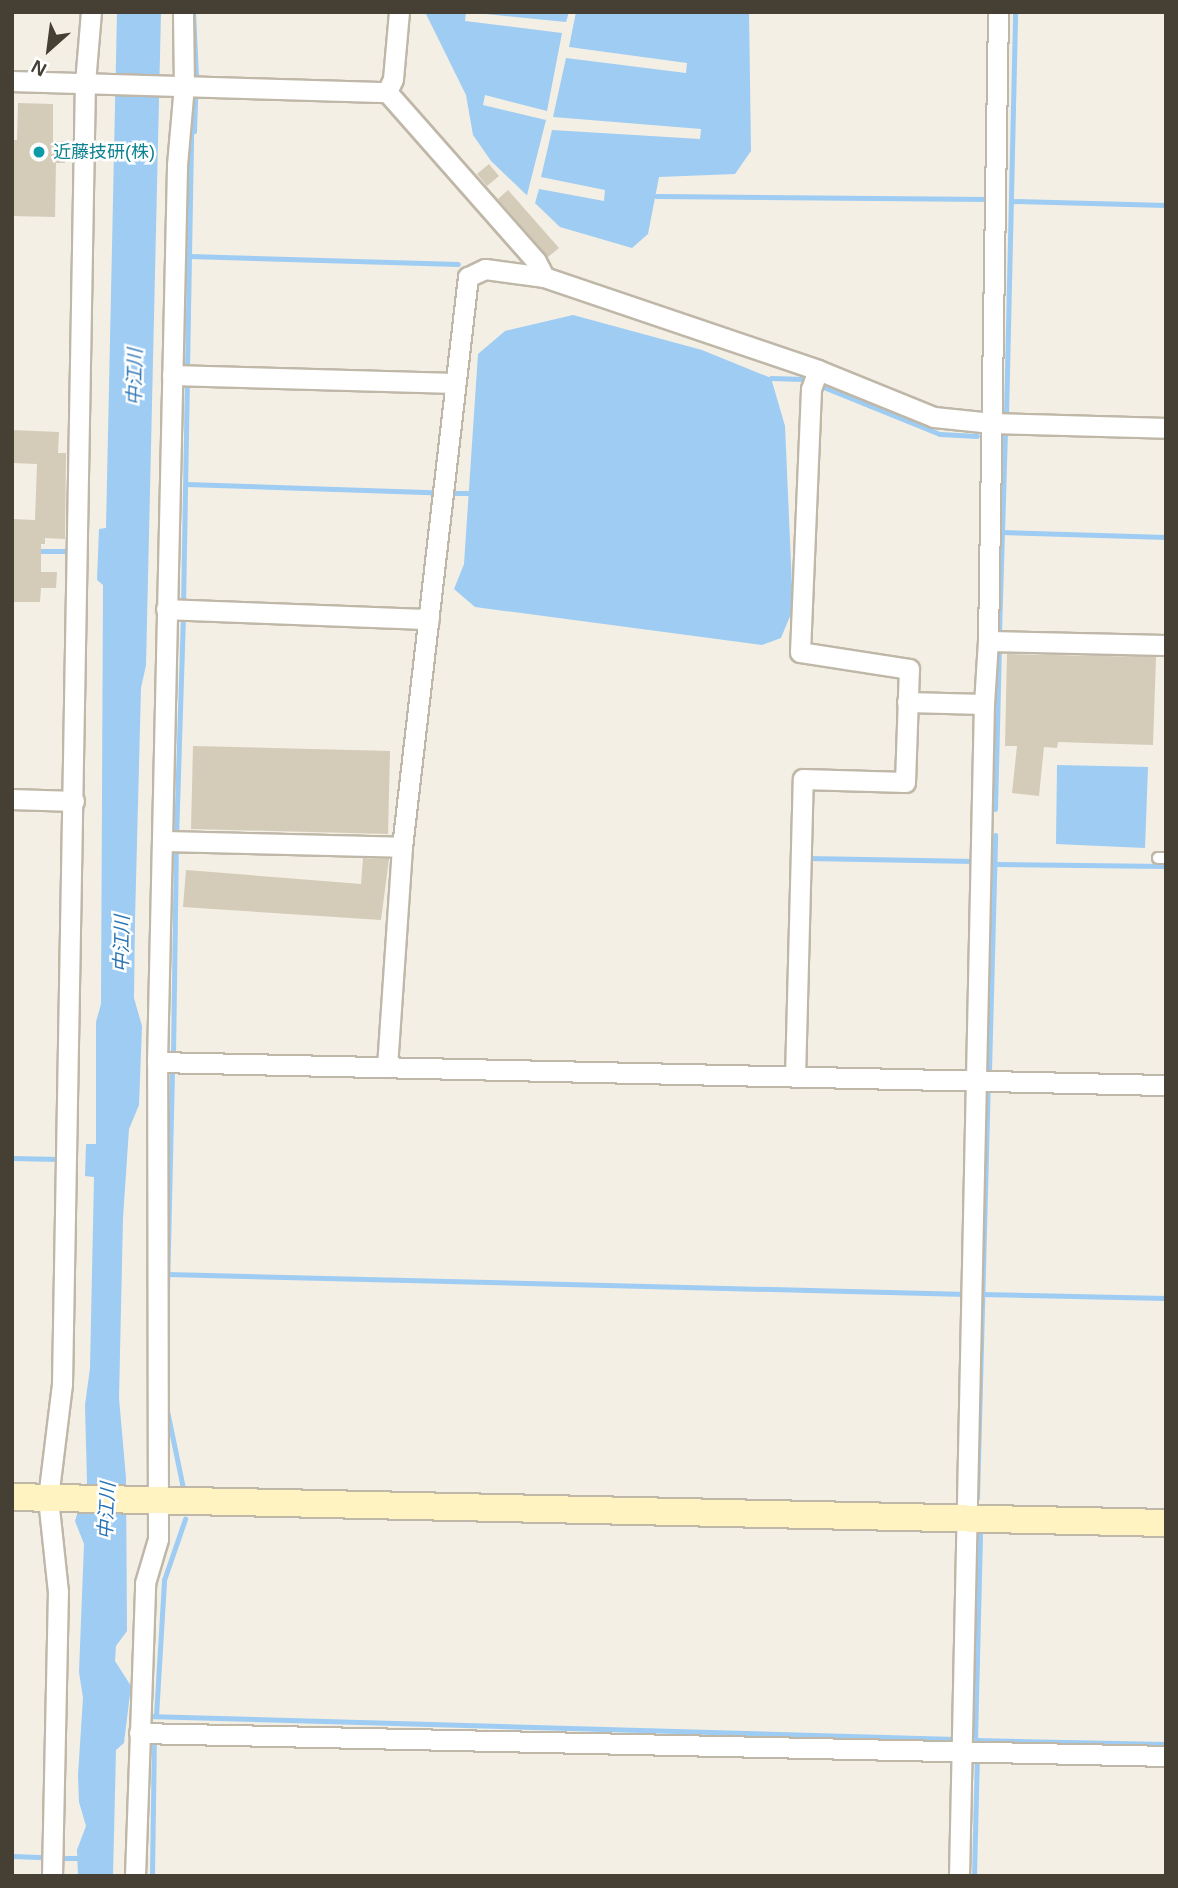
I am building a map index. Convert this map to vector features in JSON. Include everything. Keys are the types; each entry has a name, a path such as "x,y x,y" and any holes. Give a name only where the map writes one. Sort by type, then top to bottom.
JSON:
{"street":[{"path":"52,1876 58,1592 55,1498 62,1384 93,83 91,12"},
{"path":"135,1876 145,1583 158,1539 157,1062 166,609 183,12"},
{"path":"387,92 393,79 399,12"},
{"path":"959,1876 969,1520 984,704 988,641 998,12"},
{"path":"12,82 387,92 536,261 544,277"},
{"path":"387,1067 393,940 402,847 468,277 485,269 544,277 818,370 934,417 992,423 1166,428"},
{"path":"795,1077 803,779 905,782 909,669 800,652 811,389 818,370"},
{"path":"172,375 455,383"},
{"path":"166,609 429,619"},
{"path":"988,641 1166,645"},
{"path":"907,702 984,704"},
{"path":"12,799 74,801"},
{"path":"163,841 402,847"},
{"path":"157,1062 1166,1086"},
{"path":"12,1497 1166,1523"},
{"path":"139,1733 1166,1756"}],"water":[{"name":"中江川","path":"117,12 161,12 146,665 141,688 135,920 134,998 142,1026 139,1105 129,1129 123,1218 119,1398 126,1478 127,1631 116,1646 115,1661 131,1686 124,1743 116,1750 113,1876 78,1876 77,1850 86,1826 79,1802 78,1775 83,1698 79,1672 84,1544 75,1521 87,1483 85,1405 90,1368 94,1177 85,1176 86,1144 96,1144 96,1022 101,1004 103,585 97,580 99,529 106,528"},
{"path":"425,12 749,12 751,151 735,174 659,177 648,234 632,248 560,227 491,161 473,135 466,95"},
{"path":"573,315 702,350 771,378 785,426 793,609 781,638 762,645 475,607 454,589 464,564 478,354 505,331"},
{"path":"1057,765 1148,767 1145,848 1056,844"}],"pier":[{"path":"466,12 566,22 569,12 576,12 569,47 687,63 686,73 566,58 553,117 701,129 700,139 552,130 541,177 605,190 604,201 539,189 534,207 526,199 546,120 483,105 485,95 547,111 562,33 465,21"}],"building":[{"name":"近藤技研(株)","path":"18,103 53,104 53,141 66,141 65,163 56,163 55,217 12,216 12,140 17,140"},
{"path":"489,164 499,176 487,186 477,174"},
{"path":"508,190 559,248 548,257 498,199"},
{"path":"12,430 59,432 58,453 66,453 65,539 45,538 45,544 41,544 41,572 57,572 56,588 41,588 40,602 14,602 12,519 35,520 37,464 12,463"},
{"path":"1007,654 1156,657 1153,745 1058,742 1057,748 1044,747 1039,796 1012,793 1017,746 1005,746"},
{"path":"193,746 390,751 388,834 191,829"},
{"path":"363,858 389,859 381,920 183,907 186,870 361,884"}],"waterway":[{"path":"193,12 196,75"},
{"path":"1006,416 1015,12"},
{"path":"187,370 191,132 194,131 195,96"},
{"path":"656,196 988,199"},
{"path":"1011,201 1166,205"},
{"path":"189,256 458,264"},
{"path":"771,378 803,379"},
{"path":"183,606 187,380"},
{"path":"821,386 940,434 977,436"},
{"path":"999,633 1005,431"},
{"path":"186,484 432,492"},
{"path":"451,493 470,493"},
{"path":"1001,532 1166,537"},
{"path":"36,551 67,551"},
{"path":"176,838 183,616"},
{"path":"995,809 999,650"},
{"path":"989,1071 995,835"},
{"path":"173,1056 176,849"},
{"path":"807,858 975,861"},
{"path":"994,864 1166,866"},
{"path":"167,1291 172,1070"},
{"path":"977,1498 988,1090"},
{"path":"12,1158 59,1159"},
{"path":"167,1274 966,1294"},
{"path":"980,1294 1166,1298"},
{"path":"166,1406 183,1488"},
{"path":"156,1716 164,1580 185,1519"},
{"path":"975,1740 980,1529"},
{"path":"146,1716 955,1739"},
{"path":"152,1876 154,1739"},
{"path":"973,1740 1166,1744"},
{"path":"974,1876 977,1756"},
{"path":"12,1856 46,1857"},
{"path":"65,1858 83,1858"}],"place":[{"name":"近藤技研(株)","path":"39,152"}]}
